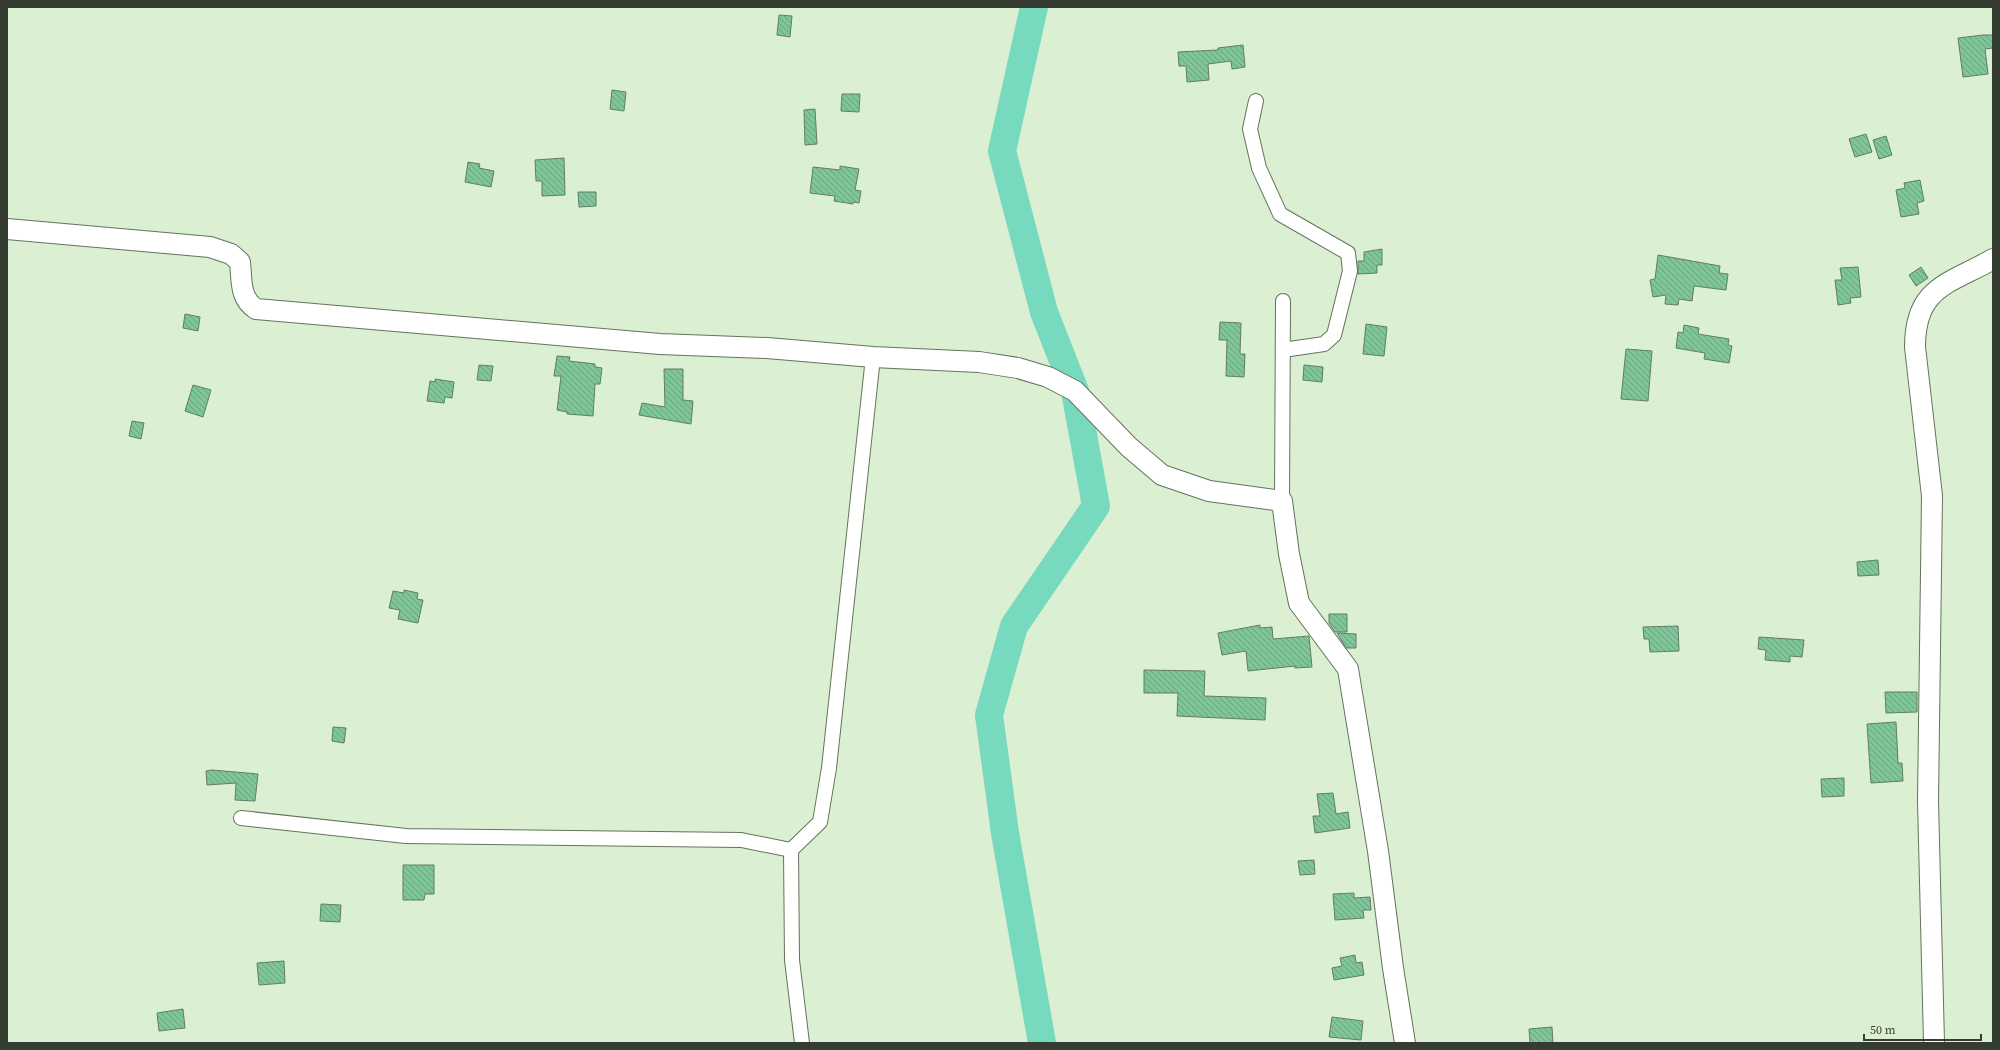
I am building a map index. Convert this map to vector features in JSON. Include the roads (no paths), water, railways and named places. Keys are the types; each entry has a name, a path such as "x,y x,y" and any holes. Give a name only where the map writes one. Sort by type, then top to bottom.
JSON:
{"main road":[{"path":"7,229 210,247 231,254 240,262 244,298 248,304 256,309 660,344 767,348 873,357 979,362 1018,368 1048,377 1075,391 1128,447 1162,475 1209,491 1282,501 1289,554 1299,603 1348,669 1378,851 1393,968 1406,1043"},
{"path":"1934,1043 1928,801 1932,496 1915,347 1915,332 1921,310 1934,292 1958,276 1993,259"}],"street":[{"path":"1256,101 1250,130 1259,168 1280,214 1348,253 1350,271 1334,335 1324,344 1283,350"},
{"path":"1282,501 1283,301"},
{"path":"802,1043 792,960 791,850 820,822 829,768 873,357"},
{"path":"241,818 406,836 742,840 791,850"}],"waterway":[{"path":"1034,7 1002,151 1044,312 1075,391 1096,506 1014,626 989,715 1005,833 1042,1043"}]}
